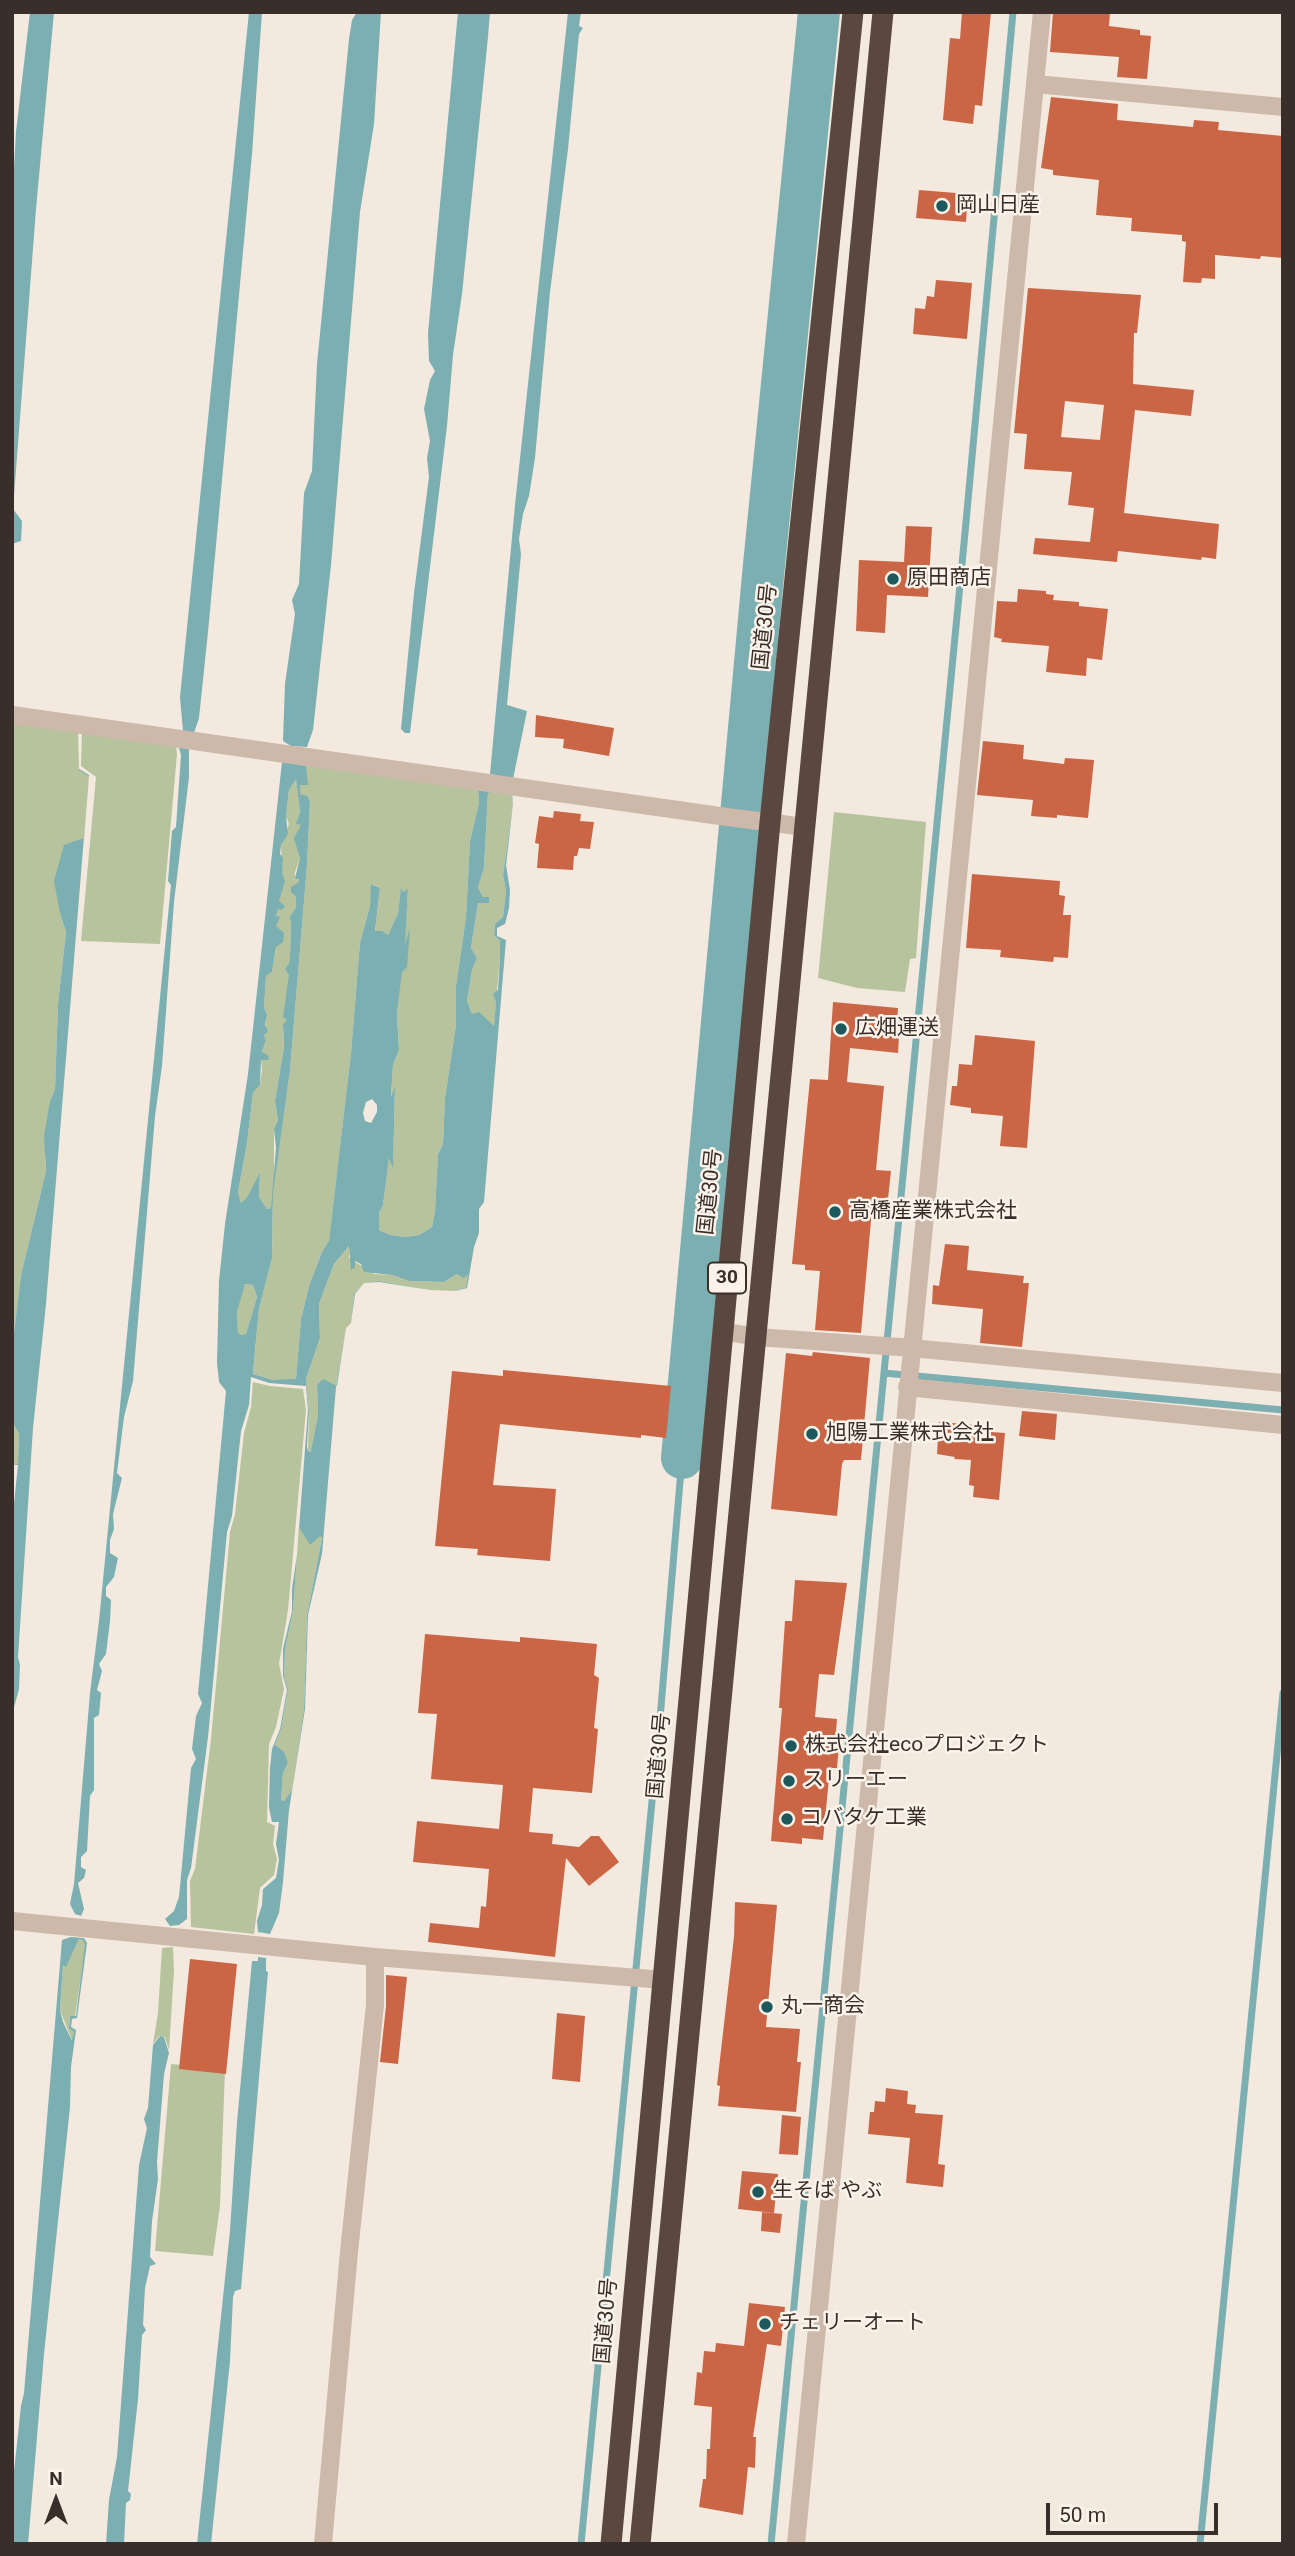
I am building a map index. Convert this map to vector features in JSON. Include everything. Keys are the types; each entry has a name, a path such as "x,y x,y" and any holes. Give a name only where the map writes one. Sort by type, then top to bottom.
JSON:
{"highway":[{"name":"国道30号","path":"611,2544 657,1980 722,1331 763,822 853,12"},
{"name":"30","path":"640,2544 883,12"}],"street":[{"path":"796,2544 907,1383 906,1352 1042,12"},
{"path":"1035,84 1283,107"},
{"path":"12,715 805,827"},
{"path":"722,1331 757,1337 877,1346 906,1352 1283,1383"},
{"path":"907,1383 1283,1425"},
{"path":"12,1920 375,1957 657,1980"},
{"path":"323,2544 350,2239 375,2005 375,1957"}],"green space":[{"path":"12,722 78,731 79,769 89,775 84,838 60,913 66,932 58,1004 55,1089 50,1101 46,1171 21,1275 12,1350"},
{"path":"82,732 176,745 160,944 81,941 96,777 81,766"},
{"path":"306,766 478,789 479,803 470,841 466,917 456,986 456,1025 445,1098 443,1144 438,1154 432,1227 419,1235 405,1237 379,1230 379,1213 383,1205 389,1157 393,1165 395,1091 391,1100 393,1065 399,1050 397,1014 408,890 401,890 398,913 388,935 375,932 380,888 372,884 370,906 360,943 351,1053 329,1242 322,1252 309,1286 301,1319 296,1380 273,1380 253,1374 259,1309 272,1258 273,1202 271,1208 267,1209 259,1197 260,1175 241,1203 238,1192 253,1093 260,1085 261,1060 268,1060 262,1052 266,1040 266,976 272,972 279,929 276,927 276,917 282,885 281,845 289,824 286,817 289,790 296,778 300,812 297,824 301,825 300,858 295,878 299,878 296,907 289,918 288,1020 283,1031 284,1047 275,1101 278,1120 274,1129 274,1181 290,1070 307,865 310,801 300,794"},
{"path":"504,790 511,794 513,804 503,875 506,891 503,917 495,925 494,935 500,941 500,956 494,1026 472,1014 467,1001 472,970 477,958 471,948 478,903 489,897 483,897 478,887 484,868 488,793"},
{"path":"834,812 926,822 916,958 910,959 905,992 857,988 818,978"},
{"path":"350,1245 349,1258 374,1274 392,1275 409,1281 444,1282 457,1274 469,1273 466,1287 456,1291 430,1290 379,1281 364,1283 354,1294 351,1323 346,1328 336,1387 317,1385 318,1415 312,1452 308,1451 309,1411 306,1379 320,1338 319,1304 334,1264"},
{"path":"244,1284 253,1285 257,1297 246,1334 241,1335 238,1332 237,1312"},
{"path":"253,1382 303,1389 306,1410 288,1610 279,1664 284,1689 276,1727 269,1744 267,1822 275,1826 273,1844 277,1859 274,1875 260,1888 254,1934 191,1927 190,1881 195,1869 211,1739 230,1532 235,1514"},
{"path":"12,1421 19,1434 18,1465 12,1464"},
{"path":"299,1526 322,1537 307,1615 304,1709 292,1790 284,1801 281,1800 283,1773 288,1763 275,1745 281,1729 288,1690 284,1676 285,1650 293,1611"},
{"path":"79,1939 86,1944 75,2016 70,2016 69,2027 74,2032 73,2043 60,2010 63,1964 66,1966"},
{"path":"173,1947 169,2050 165,2037 159,2036 153,2044 162,1948"},
{"path":"171,2064 225,2069 220,2206 213,2256 155,2251"}],"water":[{"path":"30,12 54,12 13,509 22,521 21,541 12,544 12,203 16,132"},
{"path":"249,12 262,12 252,154 208,632 199,718 194,733 183,731 180,697"},
{"path":"357,12 381,12 374,124 360,212 331,565 313,730 307,747 291,746 283,741 285,684 295,614 292,600 299,584 304,493 312,471 317,364 349,39 352,20"},
{"path":"458,12 490,12 447,426 410,733 405,733 401,729 429,477 427,458 430,441 424,409 430,380 435,371 429,361 428,333"},
{"path":"568,12 581,12 579,26 583,28 579,34 550,292 535,458 519,539 521,554 507,705 527,711 513,779 490,774 515,505"},
{"path":"179,748 189,748 189,777 174,902 133,1381 124,1417 117,1473 122,1478 110,1540 110,1553 118,1558 114,1577 106,1587 106,1596 111,1600 110,1621 106,1654 99,1664 102,1671 97,1690 101,1693 99,1715 94,1718 94,1790 90,1796 87,1851 81,1857 81,1867 86,1870 84,1878 78,1883 84,1909 81,1916 75,1914 70,1904 171,885 168,881 172,831 176,827 181,755"},
{"path":"282,762 477,788 486,791 504,790 488,793 484,868 478,887 483,897 489,897 489,903 478,903 471,948 477,958 472,970 467,1001 472,1014 479,1012 494,1026 496,1001 493,994 498,990 500,941 494,935 495,924 503,917 506,891 503,875 513,804 506,865 510,890 509,908 505,924 497,928 497,936 506,940 484,1202 479,1209 479,1233 467,1288 456,1291 466,1287 468,1274 464,1278 457,1274 444,1282 409,1281 392,1275 364,1272 361,1264 355,1261 355,1267 351,1270 349,1246 334,1264 319,1304 320,1338 306,1379 309,1411 308,1451 311,1452 318,1415 317,1385 323,1379 336,1386 322,1554 308,1615 305,1709 289,1810 279,1913 270,1934 258,1932 257,1921 263,1889 276,1878 279,1860 276,1844 279,1822 272,1822 269,1807 272,1749 280,1729 287,1690 283,1676 283,1649 292,1611 297,1555 293,1611 285,1650 284,1676 288,1690 281,1729 275,1745 284,1752 288,1763 283,1773 281,1800 284,1801 292,1790 304,1709 307,1615 322,1538 320,1536 310,1545 299,1527 308,1410 306,1386 269,1383 251,1377 249,1405 241,1431 232,1516 227,1532 208,1737 191,1868 187,1880 187,1919 179,1925 170,1926 165,1919 174,1911 179,1897 191,1768 196,1759 192,1749 196,1716 202,1703 198,1694 226,1391 219,1382 217,1363 219,1281 248,1074","holes":["306,766 478,789 479,803 470,841 466,917 456,986 456,1025 445,1098 443,1144 438,1154 432,1227 419,1235 405,1237 379,1230 379,1213 383,1205 389,1158 393,1168 393,1065 399,1050 397,1014 402,972 407,967 410,928 405,945 408,889 403,892 401,888 398,913 388,935 375,931 380,888 371,884 370,906 360,943 351,1053 329,1241 309,1286 301,1319 296,1379 273,1380 253,1374 259,1309 272,1258 273,1193 290,1070 307,865 310,801 307,796 300,794 300,785 308,785","296,779 300,812 296,824 301,825 294,838 300,858 295,878 299,879 298,883 291,887 291,892 296,896 296,907 289,918 290,955 285,969 289,975 283,1017 287,1020 283,1025 284,1047 275,1101 278,1120 274,1129 276,1148 271,1208 267,1209 259,1197 260,1173 241,1203 238,1192 253,1093 260,1085 261,1060 269,1060 268,1055 262,1052 266,1040 264,1035 268,1031 264,1007 266,976 272,972 276,947 283,942 284,933 276,926 280,917 276,916 278,909 282,910 285,906 279,901 285,881 282,873 283,858 280,854 281,845 288,834 286,817 289,790","372,1099 377,1105 377,1112 371,1123 365,1121 363,1113 366,1102","245,1284 253,1285 257,1297 246,1334 241,1335 238,1332 237,1312"]},
{"path":"84,838 46,1304 33,1428 18,1657 19,1689 12,1715 12,1523 18,1465 12,1464 18,1464 19,1434 12,1421 12,1350 21,1275 46,1171 44,1136 50,1101 55,1089 58,1004 66,932 54,881 64,845"},
{"path":"379,1281 430,1290 379,1282 364,1283"},
{"path":"71,1937 84,1938 87,1943 77,2018 72,2019 71,2027 76,2030 71,2067 70,2107 44,2354 28,2544 12,2544 12,2490 24,2393 62,1940","holes":["79,1939 85,1944 76,2016 70,2016 69,2028 74,2032 72,2041 60,2010 63,1965 66,1967"]},
{"path":"258,1957 266,1958 268,1972 241,2289 235,2291 233,2297 230,2361 211,2544 197,2544 230,2231 252,1961 258,1961"},
{"path":"160,2036 164,2037 169,2053 164,2074 158,2179 152,2221 150,2257 156,2264 150,2266 145,2288 143,2325 146,2330 142,2335 128,2491 131,2494 126,2503 124,2544 106,2544 109,2500 117,2457 139,2165 147,2128 144,2119 148,2108 153,2045"}],"building":[{"path":"962,12 991,12 982,106 975,105 973,124 943,120 950,38 960,39"},
{"path":"1053,12 1110,12 1109,26 1140,30 1140,35 1151,36 1147,79 1117,77 1119,57 1050,52"},
{"path":"1051,97 1118,104 1117,120 1193,127 1194,120 1219,122 1218,130 1283,136 1283,258 1215,255 1215,279 1202,278 1201,283 1183,282 1186,242 1182,241 1182,235 1131,231 1132,218 1096,215 1099,180 1053,175 1053,170 1041,168"},
{"name":"岡山日産","path":"919,190 968,194 966,222 916,218"},
{"path":"936,280 972,283 967,339 913,334 915,308 925,309 927,296 934,297"},
{"path":"1028,288 1141,295 1137,333 1134,333 1133,384 1194,390 1191,416 1135,410 1124,513 1219,524 1216,559 1202,557 1201,560 1118,551 1117,562 1033,554 1035,538 1090,542 1094,508 1068,505 1072,472 1024,469 1027,434 1014,433","holes":["1065,401 1104,405 1100,440 1061,437"]},
{"path":"906,526 932,527 928,597 887,595 885,633 856,631 859,560 904,562"},
{"path":"1018,589 1046,591 1046,594 1054,595 1053,600 1079,602 1079,606 1108,609 1102,660 1087,658 1086,676 1046,672 1049,646 1001,642 1002,639 994,637 997,601 1017,602"},
{"path":"536,715 614,728 609,756 563,748 564,739 535,737"},
{"path":"983,741 1024,745 1023,759 1064,764 1065,758 1094,760 1088,818 1031,816 1033,800 977,795"},
{"path":"554,811 581,814 580,821 594,822 590,849 579,848 577,856 574,856 573,870 537,868 539,844 535,843 539,816 553,818"},
{"path":"972,874 1060,881 1059,895 1065,896 1063,915 1071,915 1068,958 1054,957 1053,962 1000,957 1001,950 966,948"},
{"path":"833,1002 898,1008 897,1021 900,1022 898,1053 850,1048 847,1082 884,1086 876,1170 891,1171 888,1199 873,1198 861,1333 815,1330 820,1271 805,1270 805,1265 792,1264 810,1079 828,1080"},
{"path":"975,1035 1035,1041 1027,1148 1000,1146 1003,1116 971,1113 971,1108 950,1105 952,1086 957,1086 959,1064 972,1065"},
{"path":"945,1244 969,1246 967,1270 1024,1276 1023,1283 1029,1283 1022,1347 980,1343 983,1309 932,1304 933,1285 939,1286"},
{"path":"813,1352 870,1358 861,1460 844,1460 842,1464 837,1516 771,1509 786,1353 812,1356"},
{"path":"503,1370 671,1386 666,1438 641,1435 641,1438 500,1424 493,1485 556,1489 550,1561 477,1555 478,1549 435,1546 452,1371 503,1376"},
{"path":"1022,1411 1057,1414 1055,1440 1019,1436"},
{"path":"939,1422 978,1425 977,1431 1005,1433 999,1500 973,1497 974,1486 969,1485 971,1460 937,1454"},
{"path":"795,1580 847,1583 834,1675 819,1674 815,1717 837,1719 837,1768 830,1768 823,1840 802,1838 802,1844 771,1841 782,1708 779,1708 785,1621 792,1621"},
{"path":"425,1634 520,1642 520,1637 597,1644 594,1675 599,1678 594,1728 598,1729 592,1793 533,1788 529,1832 553,1834 552,1844 579,1847 591,1836 599,1836 619,1862 589,1886 566,1858 555,1957 428,1942 430,1923 479,1928 481,1906 486,1907 489,1869 413,1862 417,1821 499,1829 503,1785 431,1779 437,1714 418,1713"},
{"path":"735,1902 777,1905 766,2027 800,2029 797,2062 801,2062 796,2112 718,2106 720,2086 717,2085 734,1937"},
{"path":"190,1959 237,1964 226,2074 179,2069"},
{"path":"386,1975 407,1977 398,2064 380,2062 386,2006"},
{"path":"557,2013 585,2016 580,2082 552,2079"},
{"path":"886,2088 908,2091 907,2104 916,2105 915,2113 943,2115 938,2164 945,2165 943,2187 906,2183 910,2138 868,2134 870,2112 874,2112 875,2101 885,2102"},
{"path":"782,2115 801,2117 798,2155 779,2154"},
{"name":"生そば やぶ","path":"742,2171 778,2174 774,2213 738,2209"},
{"path":"762,2212 782,2214 780,2233 761,2231"},
{"path":"749,2303 785,2307 781,2346 767,2344 753,2437 756,2437 755,2468 748,2467 743,2515 699,2507 703,2479 706,2479 707,2449 710,2449 712,2407 694,2405 697,2372 702,2373 704,2351 715,2352 716,2343 744,2346"}],"waterway":[{"path":"682,1458 764,565 819,12"},
{"path":"771,2544 1013,12"},
{"path":"884,1373 1283,1410"},
{"path":"581,2544 661,1707 682,1458"},
{"path":"1200,2544 1283,1693"}],"place":[{"name":"岡山日産","path":"942,206"},
{"name":"原田商店","path":"893,579"},
{"name":"広畑運送","path":"841,1029"},
{"name":"高橋産業株式会社","path":"835,1212"},
{"name":"旭陽工業株式会社","path":"812,1434"},
{"name":"株式会社ecoプロジェクト","path":"791,1746"},
{"name":"スリーエー","path":"789,1781"},
{"name":"コバタケ工業","path":"787,1819"},
{"name":"丸一商会","path":"767,2007"},
{"name":"生そば やぶ","path":"758,2192"},
{"name":"チェリーオート","path":"765,2324"}]}
